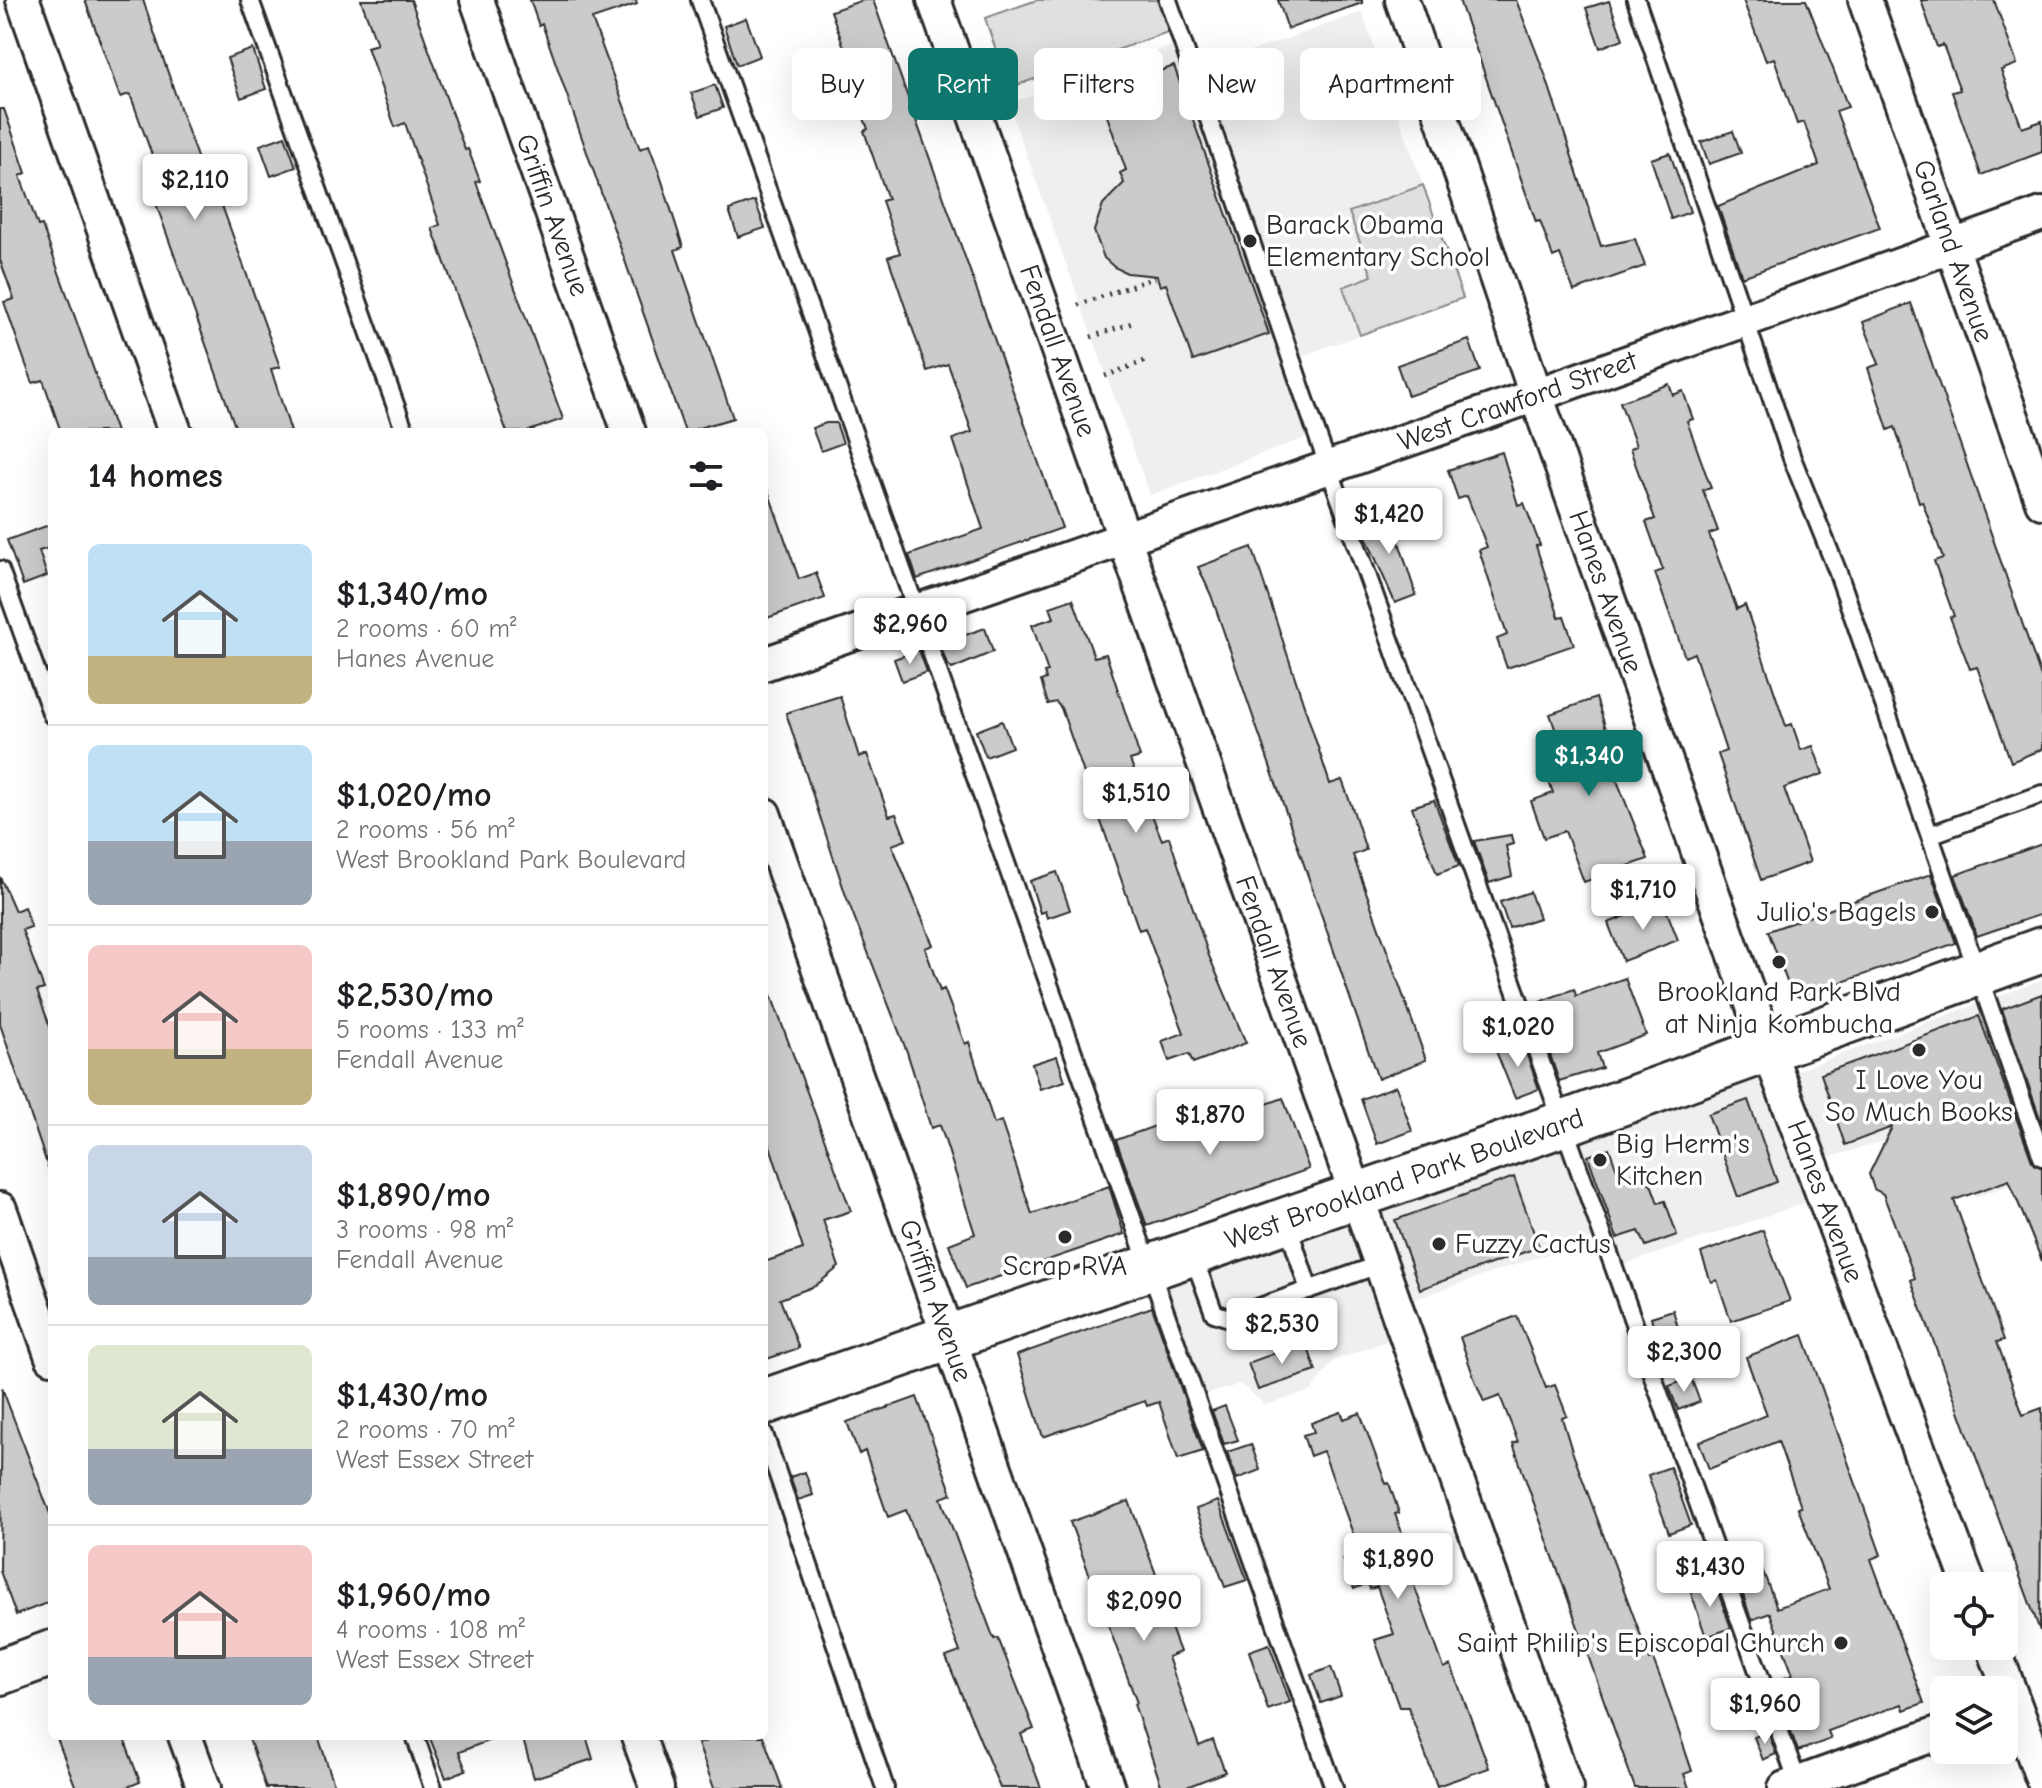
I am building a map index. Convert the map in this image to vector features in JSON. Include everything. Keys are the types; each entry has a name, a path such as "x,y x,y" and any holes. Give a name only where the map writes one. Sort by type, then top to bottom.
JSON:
{"main road":[{"name":"West Brookland Park Boulevard","path":"768,1401 1565,1123 1767,1046 2042,950"},
{"path":"0,1672 48,1654"}],"street":[{"path":"23,0 174,428"},
{"name":"Griffin Avenue","path":"477,0 628,428"},
{"name":"Fendall Avenue","path":"934,0 1566,1788"},
{"name":"Hanes Avenue","path":"1402,0 1536,395 1767,1046 1965,1572"},
{"name":"Garland Avenue","path":"1865,0 2042,502"},
{"name":"West Crawford Street","path":"768,663 1329,468 2042,214"},
{"name":"Griffin Avenue","path":"768,825 1108,1788"},
{"path":"0,1209 48,1346"},
{"path":"2000,1660 2021,1704 2042,1778"},
{"path":"1794,1786 1930,1736"},
{"path":"186,1740 204,1788"},
{"path":"639,1740 657,1788"}],"lane":[{"path":"250,0 404,428"},
{"path":"700,0 1334,1788"},
{"path":"1168,0 1329,468 1565,1123 1794,1786"},
{"path":"1636,0 1744,321 1930,835 2042,1157"},
{"path":"0,570 48,704"},
{"path":"1930,835 2042,794"},
{"path":"1285,1219 1309,1290"},
{"path":"1192,1251 1214,1313 1229,1318 1381,1264"},
{"path":"768,1446 885,1788"},
{"path":"416,1740 433,1788"}],"path":[{"path":"1078,305 1157,277"},
{"path":"1091,337 1132,323"},
{"path":"1105,376 1145,361"}],"shaded area":[{"path":"1037,0 1159,0 1171,31 1123,48 1034,48 1034,79 1018,85 1018,48 995,48 985,18"},
{"name":"Barack Obama Elementary School","path":"1362,12 1375,48 1300,48 1300,120 1400,120 1463,298 1298,357 1324,431 1150,495 1014,120 1018,120 1018,100 1034,95 1034,120 1163,120 1163,49 1191,39 1194,48 1179,48 1179,120 1284,120 1284,48 1261,48"},
{"path":"1423,185 1463,298 1360,335 1343,287 1372,276 1349,212"},
{"path":"2042,980 2042,1106 2021,1113 2042,1174 1975,1197 1945,1122 1828,1158 1796,1071"},
{"path":"1762,1074 1807,1202 1620,1266 1591,1239 1386,1309 1399,1336 1333,1361 1311,1391 1265,1405 1240,1384 1201,1396 1162,1284"}],"building":[{"path":"85,0 143,0 200,166 210,162 223,199 220,200 280,367 271,369 290,428 236,428 149,184 161,180 130,94 120,97"},
{"path":"361,0 411,0 465,150 468,149 480,181 476,182 563,419 537,428 506,428 432,228 440,225 405,123 395,127 367,47 377,44"},
{"path":"530,0 636,0 637,4 592,19 640,149 649,145 659,172 683,247 675,250 733,418 699,428 684,428 542,24 539,26"},
{"path":"863,0 873,0 890,48 844,48 831,11"},
{"path":"1278,0 1362,0 1362,3 1288,29"},
{"path":"1459,0 1516,0 1546,77 1601,246 1635,239 1645,266 1574,291 1560,254 1553,257 1540,221 1536,222 1481,63 1481,48 1476,48"},
{"path":"1743,0 1806,0 1848,107 1836,111 1880,228 1742,277 1718,206 1819,165 1804,122 1797,124 1774,58 1766,61"},
{"path":"1921,0 1994,0 2017,64 2001,70 2022,128 2042,121 2042,152 1981,175 1952,92 1960,90 1943,45 1937,47"},
{"path":"1609,1 1623,39 1600,48 1586,8"},
{"path":"746,18 760,56 737,65 724,26"},
{"path":"253,49 266,89 241,98 227,58"},
{"path":"892,53 908,98 908,120 916,120 1062,528 917,579 909,555 983,529 953,439 972,432 948,364 927,371 888,257 900,253 882,201 888,199 864,131 868,129 865,120 892,120"},
{"path":"1174,66 1179,80 1179,120 1193,120 1269,334 1193,361 1166,284 1160,286 1157,276 1127,273 1114,267 1104,258 1094,231 1103,204 1124,183 1120,173 1126,170 1108,120 1163,120 1163,70"},
{"path":"715,85 723,108 700,116 691,93"},
{"path":"0,109 4,109 26,173 20,176 38,226 42,225 115,428 60,428 43,380 33,383 25,362 4,302 14,299 0,260"},
{"path":"1733,131 1741,153 1709,164 1701,142"},
{"path":"285,136 296,167 271,176 260,145"},
{"path":"1670,153 1690,212 1671,219 1651,159"},
{"path":"755,201 765,228 738,237 729,210"},
{"path":"1911,303 2042,680 2042,749 2011,762 1977,667 1970,669 1950,617 1954,616 1934,561 1943,558 1922,501 1919,502 1895,427 1888,430 1868,368 1879,364 1863,322"},
{"path":"1469,340 1480,371 1408,396 1397,365"},
{"path":"1669,384 1673,395 1683,391 1693,419 1687,421 1711,488 1703,490 1718,531 1709,534 1737,609 1745,605 1786,726 1792,724 1801,750 1813,746 1823,774 1784,788 1810,862 1761,880 1718,754 1726,751 1694,653 1685,657 1655,573 1663,570 1646,522 1655,519 1630,449 1636,446 1620,402"},
{"path":"836,423 843,443 821,451 812,428"},
{"path":"1502,452 1518,505 1524,503 1540,545 1536,546 1559,617 1564,616 1574,645 1507,668 1497,639 1507,635 1479,550 1487,547 1467,496 1458,499 1448,470"},
{"path":"768,491 799,579 816,573 825,598 768,618"},
{"path":"1389,511 1416,595 1395,603 1360,523"},
{"path":"48,525 48,548 39,551 47,576 23,585 7,540"},
{"path":"1252,547 1330,784 1342,780 1353,810 1366,850 1353,855 1426,1060 1378,1079 1211,595 1198,567"},
{"path":"1073,599 1094,657 1106,654 1140,757 1130,760 1162,840 1169,837 1209,956 1246,1043 1193,1063 1189,1054 1169,1061 1162,1041 1184,1033 1145,928 1139,930 1061,708 1056,702 1048,704 1041,681 1046,679 1044,673 1048,672 1032,625 1054,618 1050,607"},
{"path":"985,628 993,652 952,669 940,644"},
{"path":"919,650 927,672 902,681 894,659"},
{"path":"840,696 859,757 867,754 889,816 896,814 906,840 892,845 933,945 925,948 940,991 944,989 965,1044 969,1042 994,1124 1001,1121 1032,1214 1109,1186 1124,1234 966,1288 949,1244 975,1234 940,1125 931,1128 907,1052 846,896 786,713"},
{"path":"1596,698 1607,732 1599,735 1648,859 1584,882 1565,831 1544,838 1531,801 1553,793 1547,776 1569,769 1550,714"},
{"path":"1002,721 1012,747 986,757 976,731"},
{"path":"1434,800 1459,866 1437,874 1412,807"},
{"path":"1511,835 1513,844 1506,846 1512,876 1489,883 1474,841"},
{"path":"2042,844 2042,914 1977,936 1955,875"},
{"path":"1057,872 1070,910 1047,918 1045,911 1040,913 1030,881"},
{"path":"1931,874 1956,943 1799,997 1791,992 1768,931"},
{"path":"0,877 15,911 24,907 31,927 22,930 44,989 37,991 48,1021 48,1167 0,1024"},
{"path":"1530,892 1539,918 1509,928 1500,902"},
{"path":"1656,904 1658,909 1665,907 1678,940 1623,961 1608,923"},
{"path":"1625,978 1646,1035 1597,1053 1602,1068 1559,1081 1533,1004 1574,989 1576,996"},
{"path":"768,987 851,1211 823,1220 839,1267 815,1286 780,1299 799,1348 768,1359 768,1261 803,1249 768,1140"},
{"path":"2042,994 2042,1124 2002,1009"},
{"path":"1979,1016 2032,1161 2042,1168 2042,1261 2009,1180 1954,1200 2004,1340 1997,1342 2023,1415 2042,1408 2040,1631 1911,1280 1915,1278 1883,1194 1874,1189 1869,1174 1892,1127 1845,1145 1821,1074"},
{"path":"1522,1041 1539,1089 1515,1098 1496,1051"},
{"path":"1057,1056 1065,1081 1040,1089 1032,1064"},
{"path":"1396,1086 1412,1131 1377,1144 1361,1099"},
{"path":"1283,1098 1309,1169 1147,1226 1116,1140 1222,1102 1226,1112 1251,1102 1253,1109"},
{"path":"1748,1100 1777,1182 1738,1197 1708,1114"},
{"path":"1609,1148 1620,1178 1632,1173 1651,1184 1658,1203 1665,1201 1677,1235 1646,1246 1639,1231 1617,1238 1588,1156"},
{"path":"1514,1177 1539,1247 1420,1289 1395,1220"},
{"path":"1763,1230 1790,1301 1731,1321 1717,1280 1711,1282 1701,1253"},
{"path":"1152,1307 1203,1451 1178,1459 1159,1402 1147,1406 1145,1401 1043,1437 1017,1355"},
{"path":"1673,1310 1681,1338 1659,1346 1651,1317"},
{"path":"1517,1316 1546,1388 1555,1385 1567,1416 1562,1418 1572,1451 1650,1660 1653,1659 1662,1682 1692,1771 1684,1774 1689,1788 1635,1788 1513,1444 1518,1442 1500,1396 1484,1402 1474,1378 1460,1337"},
{"path":"1803,1335 1881,1555 1871,1559 1924,1703 1904,1710 1902,1704 1828,1731 1831,1739 1798,1751 1773,1682 1793,1675 1770,1613 1751,1620 1734,1565 1757,1556 1777,1608 1829,1589 1798,1508 1801,1507 1778,1441 1709,1469 1699,1442 1767,1415 1746,1357"},
{"path":"1306,1342 1316,1371 1258,1390 1248,1363"},
{"path":"1691,1378 1700,1402 1678,1410 1669,1386"},
{"path":"2,1388 48,1509 48,1603 16,1615 0,1571"},
{"path":"917,1397 952,1494 941,1498 994,1639 998,1638 1034,1729 1021,1734 1041,1788 1000,1788 946,1657 960,1652 906,1510 888,1517 865,1451 859,1454 847,1422"},
{"path":"1225,1406 1238,1440 1224,1444 1212,1411"},
{"path":"1341,1412 1344,1419 1360,1413 1399,1513 1395,1514 1417,1572 1410,1574 1444,1668 1451,1665 1489,1768 1437,1786 1408,1707 1399,1707 1375,1640 1394,1634 1377,1587 1370,1589 1368,1583 1354,1589 1343,1559 1360,1553 1323,1451 1310,1456 1303,1435 1314,1432 1311,1423"},
{"path":"1251,1444 1260,1470 1237,1479 1227,1452"},
{"path":"1670,1467 1691,1525 1669,1533 1648,1475"},
{"path":"805,1472 813,1495 798,1500 790,1477"},
{"path":"1129,1501 1165,1599 1161,1601 1180,1652 1168,1657 1199,1746 1213,1740 1225,1772 1184,1788 1162,1788 1134,1704 1137,1703 1070,1522"},
{"path":"1218,1501 1247,1580 1225,1587 1196,1509"},
{"path":"1714,1581 1731,1628 1706,1637 1690,1590"},
{"path":"1269,1644 1290,1702 1268,1710 1249,1651"},
{"path":"1331,1667 1341,1696 1321,1703 1311,1675"},
{"path":"1768,1732 1776,1754 1763,1760 1754,1737"},
{"path":"58,1740 124,1740 140,1782 125,1788 76,1788"},
{"path":"249,1740 319,1740 334,1784 321,1788 266,1788"},
{"path":"431,1740 490,1740 459,1752 466,1770 446,1778"},
{"path":"523,1740 587,1740 593,1759 534,1778"},
{"path":"709,1740 764,1740 782,1788 714,1788 698,1744"}],"place":[{"name":"Barack Obama Elementary School","path":"1250,241"},
{"name":"Julio's Bagels","path":"1932,912"},
{"name":"Brookland Park Blvd at Ninja Kombucha","path":"1779,962"},
{"name":"I Love You So Much Books","path":"1919,1050"},
{"name":"Big Herm's Kitchen","path":"1600,1160"},
{"name":"Scrap RVA","path":"1065,1237"},
{"name":"Fuzzy Cactus","path":"1439,1244"},
{"name":"Saint Philip's Episcopal Church","path":"1841,1643"}]}
